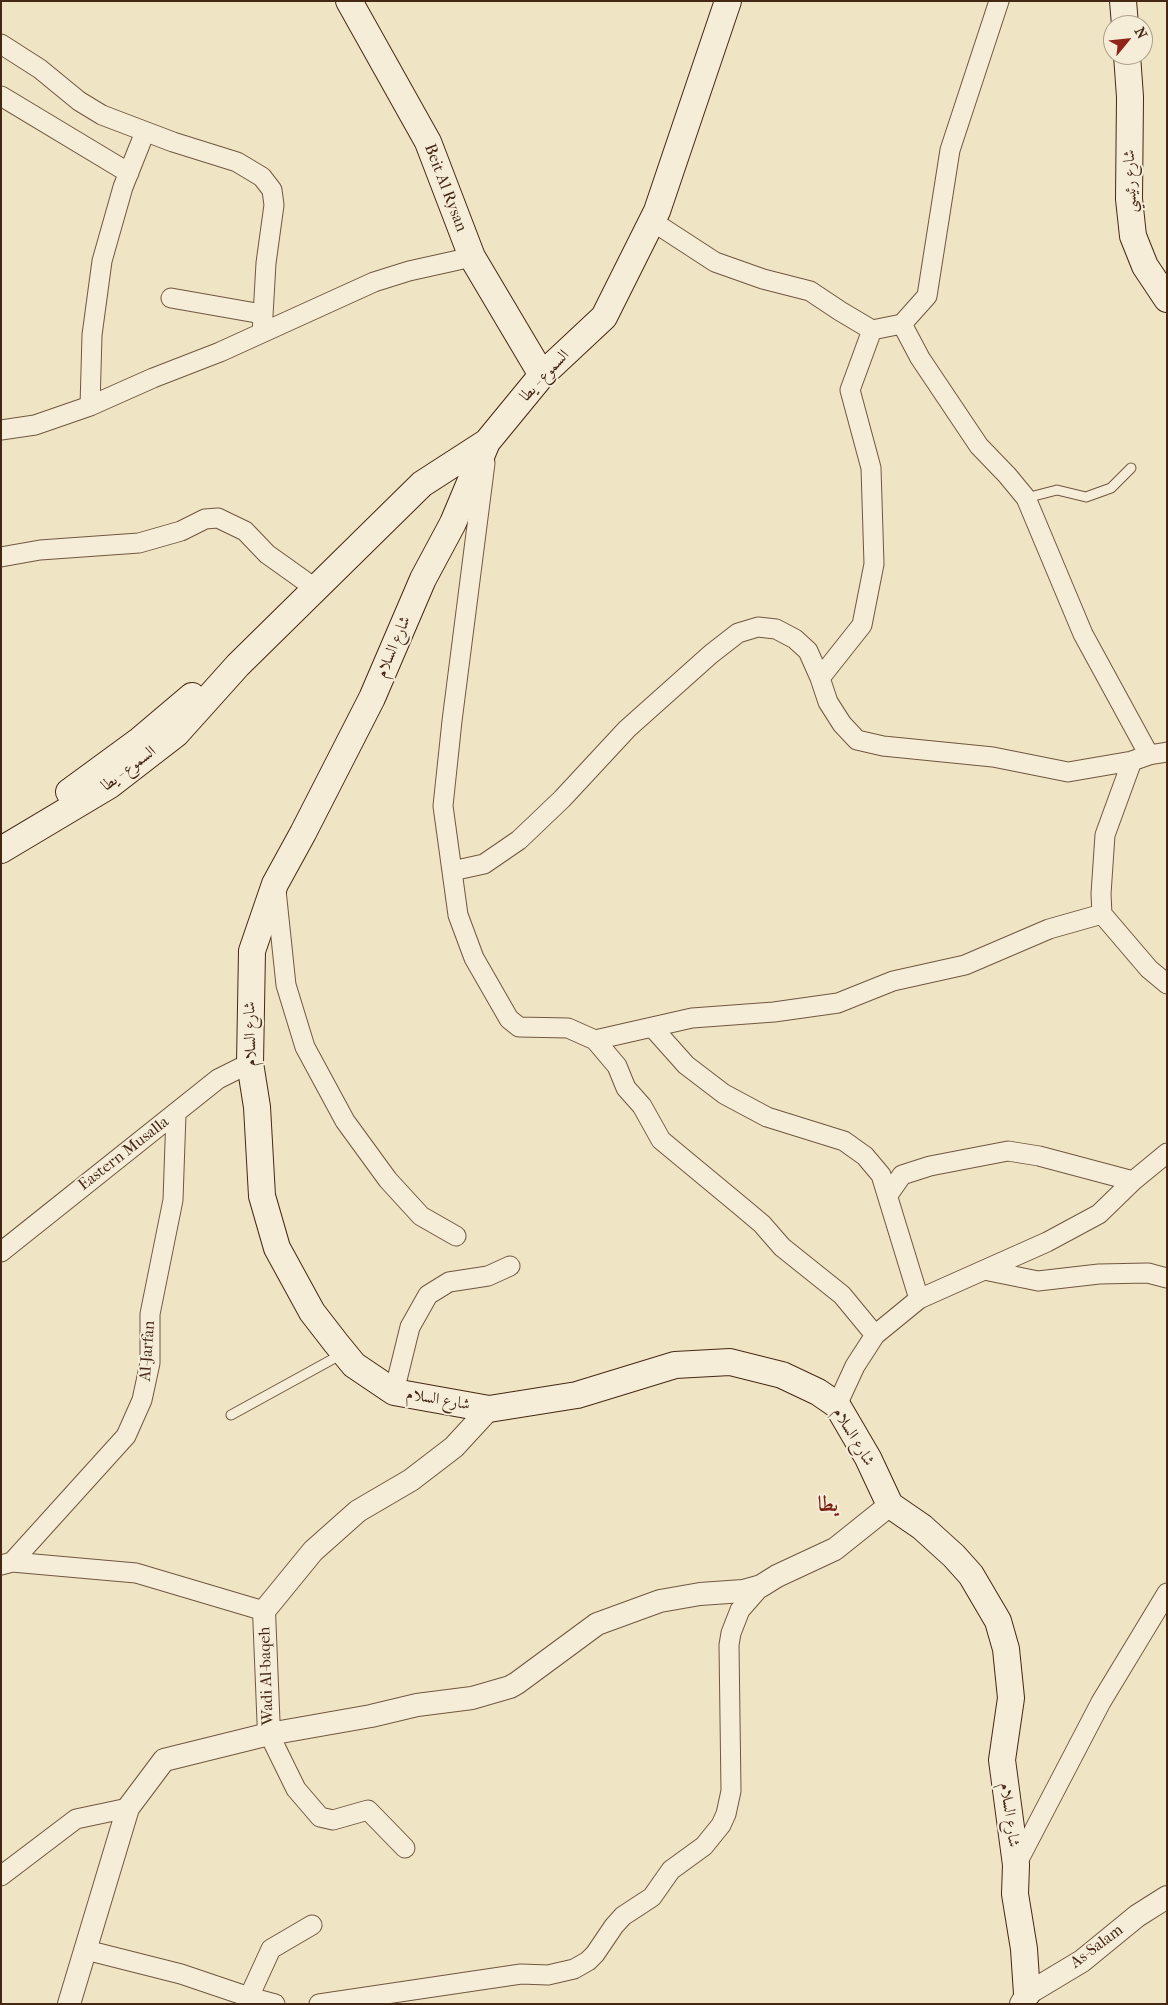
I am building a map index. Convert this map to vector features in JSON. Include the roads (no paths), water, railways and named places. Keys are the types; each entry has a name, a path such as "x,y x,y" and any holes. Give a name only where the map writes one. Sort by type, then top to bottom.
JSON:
{"main road":[{"name":"السموع - يطا","path":"1,850 110,785 169,740 238,665 422,484 487,442 542,375 604,317 652,220 728,1"},
{"path":"1123,1 1124,15"},
{"name":"Beit Al Rysan","path":"355,2 428,142 472,257 542,375"},
{"name":"شارع رئيسي","path":"1128,65 1130,98 1129,199 1134,236 1145,266 1167,299"},
{"name":"شارع السلام","path":"487,442 453,523 423,579 372,698 275,884 252,951 250,1063 257,1107 262,1196 278,1248 312,1312 344,1353 354,1365 394,1392 489,1409 578,1395 675,1365 730,1362 782,1375 818,1392 837,1406 860,1443 890,1505 922,1527 971,1574 998,1621 1006,1649 1011,1698 1002,1760 1016,1866 1015,1894 1024,1949 1024,1999"},
{"name":"السموع - يطا","path":"1,833 18,825 71,791 140,740 188,699 238,665"}],"street":[{"path":"652,220 715,262 763,279 810,290 872,330 902,324 927,296 950,150 999,1"},
{"path":"1,44 40,69 87,107 112,120 237,162 255,172 268,183 273,194 274,212 266,263 262,333"},
{"path":"1,96 129,173"},
{"path":"90,406 92,335 102,261 129,173 145,132"},
{"path":"1,430 35,425 90,406 153,378 220,352 374,282 409,271 472,257"},
{"path":"171,298 262,314"},
{"path":"902,324 920,358 979,446 1026,498 1083,634 1149,756"},
{"path":"820,678 862,624 874,564 872,468 850,390 872,330"},
{"path":"487,442 443,806 458,915 474,958 509,1019 519,1027 568,1028 595,1040 617,1066 626,1088 642,1106 661,1140 743,1208 782,1247 842,1295 875,1335"},
{"path":"1,557 40,550 139,543 181,531 204,519 218,518 245,531 267,554 316,588"},
{"path":"452,871 484,864 519,840 562,799 627,729 738,633 758,626 776,629 808,652 828,702 842,724 857,740 884,746 993,758 1068,772 1149,756"},
{"path":"1149,756 1105,835 1101,894 1102,914 1149,969 1167,984"},
{"path":"275,884 286,985 305,1047 345,1120 388,1180 421,1216 456,1236"},
{"path":"595,1040 692,1018 774,1012 838,1003 894,980 965,965 1049,929 1102,914"},
{"path":"653,1028 686,1065 724,1094 767,1117 832,1137 855,1148 874,1165 881,1175 888,1195 919,1299"},
{"name":"Eastern Musalla","path":"1,1252 218,1079 250,1063"},
{"name":"Al-Jarfan","path":"7,1564 126,1436 142,1400 150,1364 150,1314 173,1200 176,1114"},
{"path":"888,1195 902,1175 930,1166 1008,1151 1038,1156 1133,1181"},
{"path":"837,1406 855,1366 875,1335 919,1299 1047,1242 1099,1214 1133,1181 1167,1153"},
{"path":"394,1392 410,1327 428,1295 448,1282 488,1276 510,1266"},
{"path":"984,1270 1038,1282 1099,1274 1148,1273 1167,1278"},
{"name":"Wadi Al-baqeh","path":"69,2004 128,1808 164,1760 269,1734 264,1611 312,1550 358,1512 412,1480 454,1448 489,1409"},
{"path":"405,1848 368,1810 332,1820 320,1817 296,1789 269,1734 491,1693 517,1683 597,1624 666,1600 700,1594 743,1591 761,1586 777,1576 835,1548 890,1505"},
{"path":"7,1564 136,1573 264,1611"},
{"path":"319,2004 521,1974 548,1975 574,1969 588,1961 614,1926 634,1907 652,1897 671,1870 704,1846 723,1820 730,1802 731,1791 729,1645 731,1633 740,1610 761,1586"},
{"path":"1016,1866 1101,1702 1167,1593"},
{"path":"1,1876 76,1819 128,1808"},
{"name":"As-Salam","path":"1024,1999 1082,1961 1137,1916 1167,1897"},
{"path":"249,1997 271,1950 312,1926"},
{"path":"86,1950 181,1974 275,2004"}],"lane":[{"path":"1026,498 1057,490 1086,497 1111,488 1131,468"},
{"path":"230,1415 344,1353"}],"district":[{"name":"يطا","path":"828,1506"}]}
